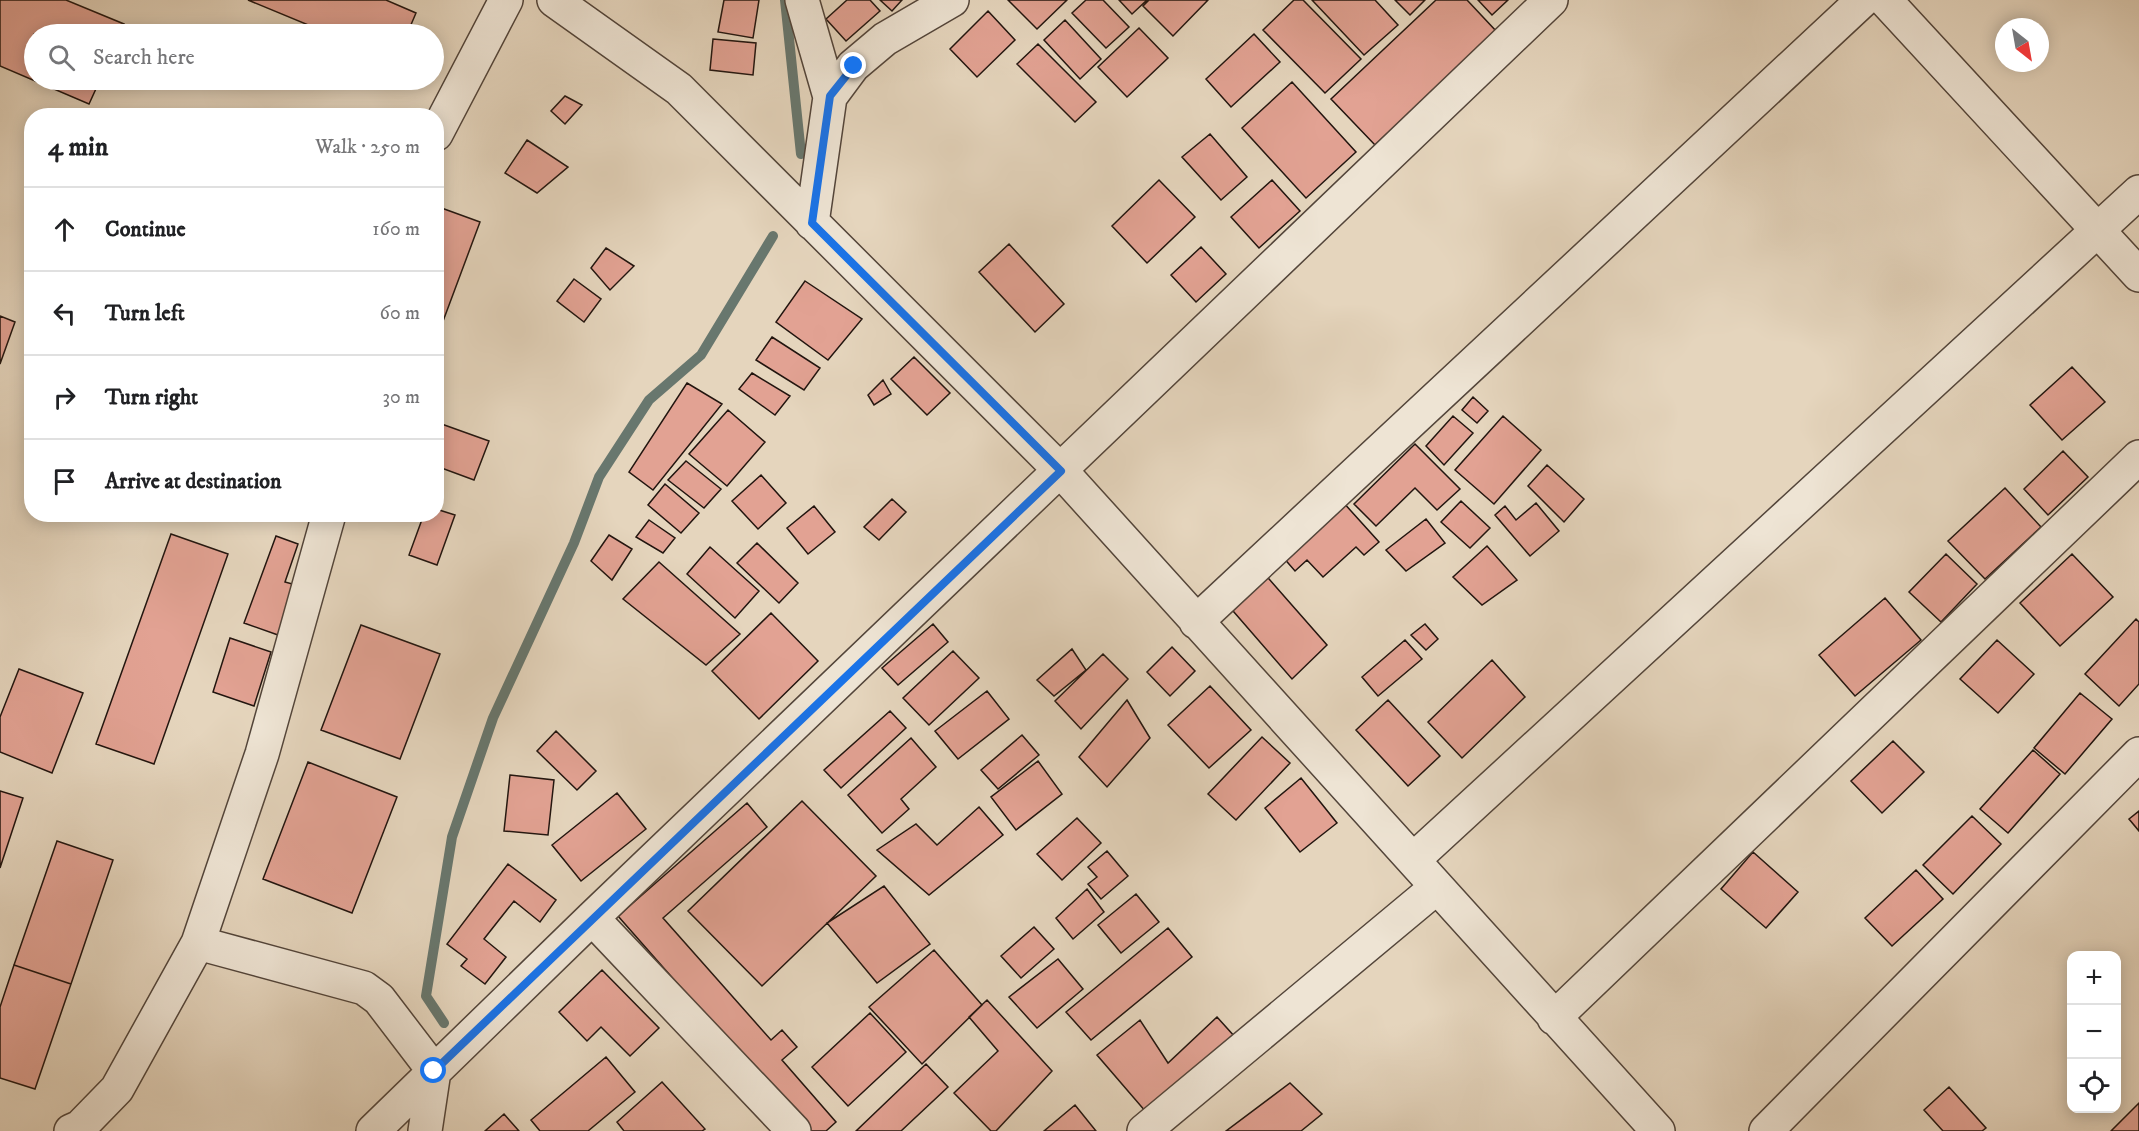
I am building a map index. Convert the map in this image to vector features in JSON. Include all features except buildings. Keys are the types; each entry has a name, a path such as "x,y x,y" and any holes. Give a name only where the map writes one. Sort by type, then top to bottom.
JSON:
{"street":[{"path":"444,119 506,0"},
{"path":"554,0 679,89 1061,471 1658,1131"},
{"path":"802,0 830,96 812,223"},
{"path":"830,96 854,66 885,39 952,0"},
{"path":"373,1131 592,918 1551,0"},
{"path":"1196,622 1863,0"},
{"path":"1885,0 2139,275"},
{"path":"1413,860 2139,192"},
{"path":"1554,1018 2139,457"},
{"path":"71,1131 80,1127 117,1089 198,943 262,754 327,522"},
{"path":"1766,1131 2139,754"},
{"path":"1144,1131 1437,887"},
{"path":"592,918 794,1131"},
{"path":"198,943 364,988 380,999 434,1071 424,1131"}],"waterway":[{"path":"785,0 801,154"},
{"path":"444,1023 426,996 452,837 493,718 574,543 599,477 649,400 701,355 773,236"}],"route":[{"path":"434,1071 1061,471 812,223 830,96 854,66"}]}
